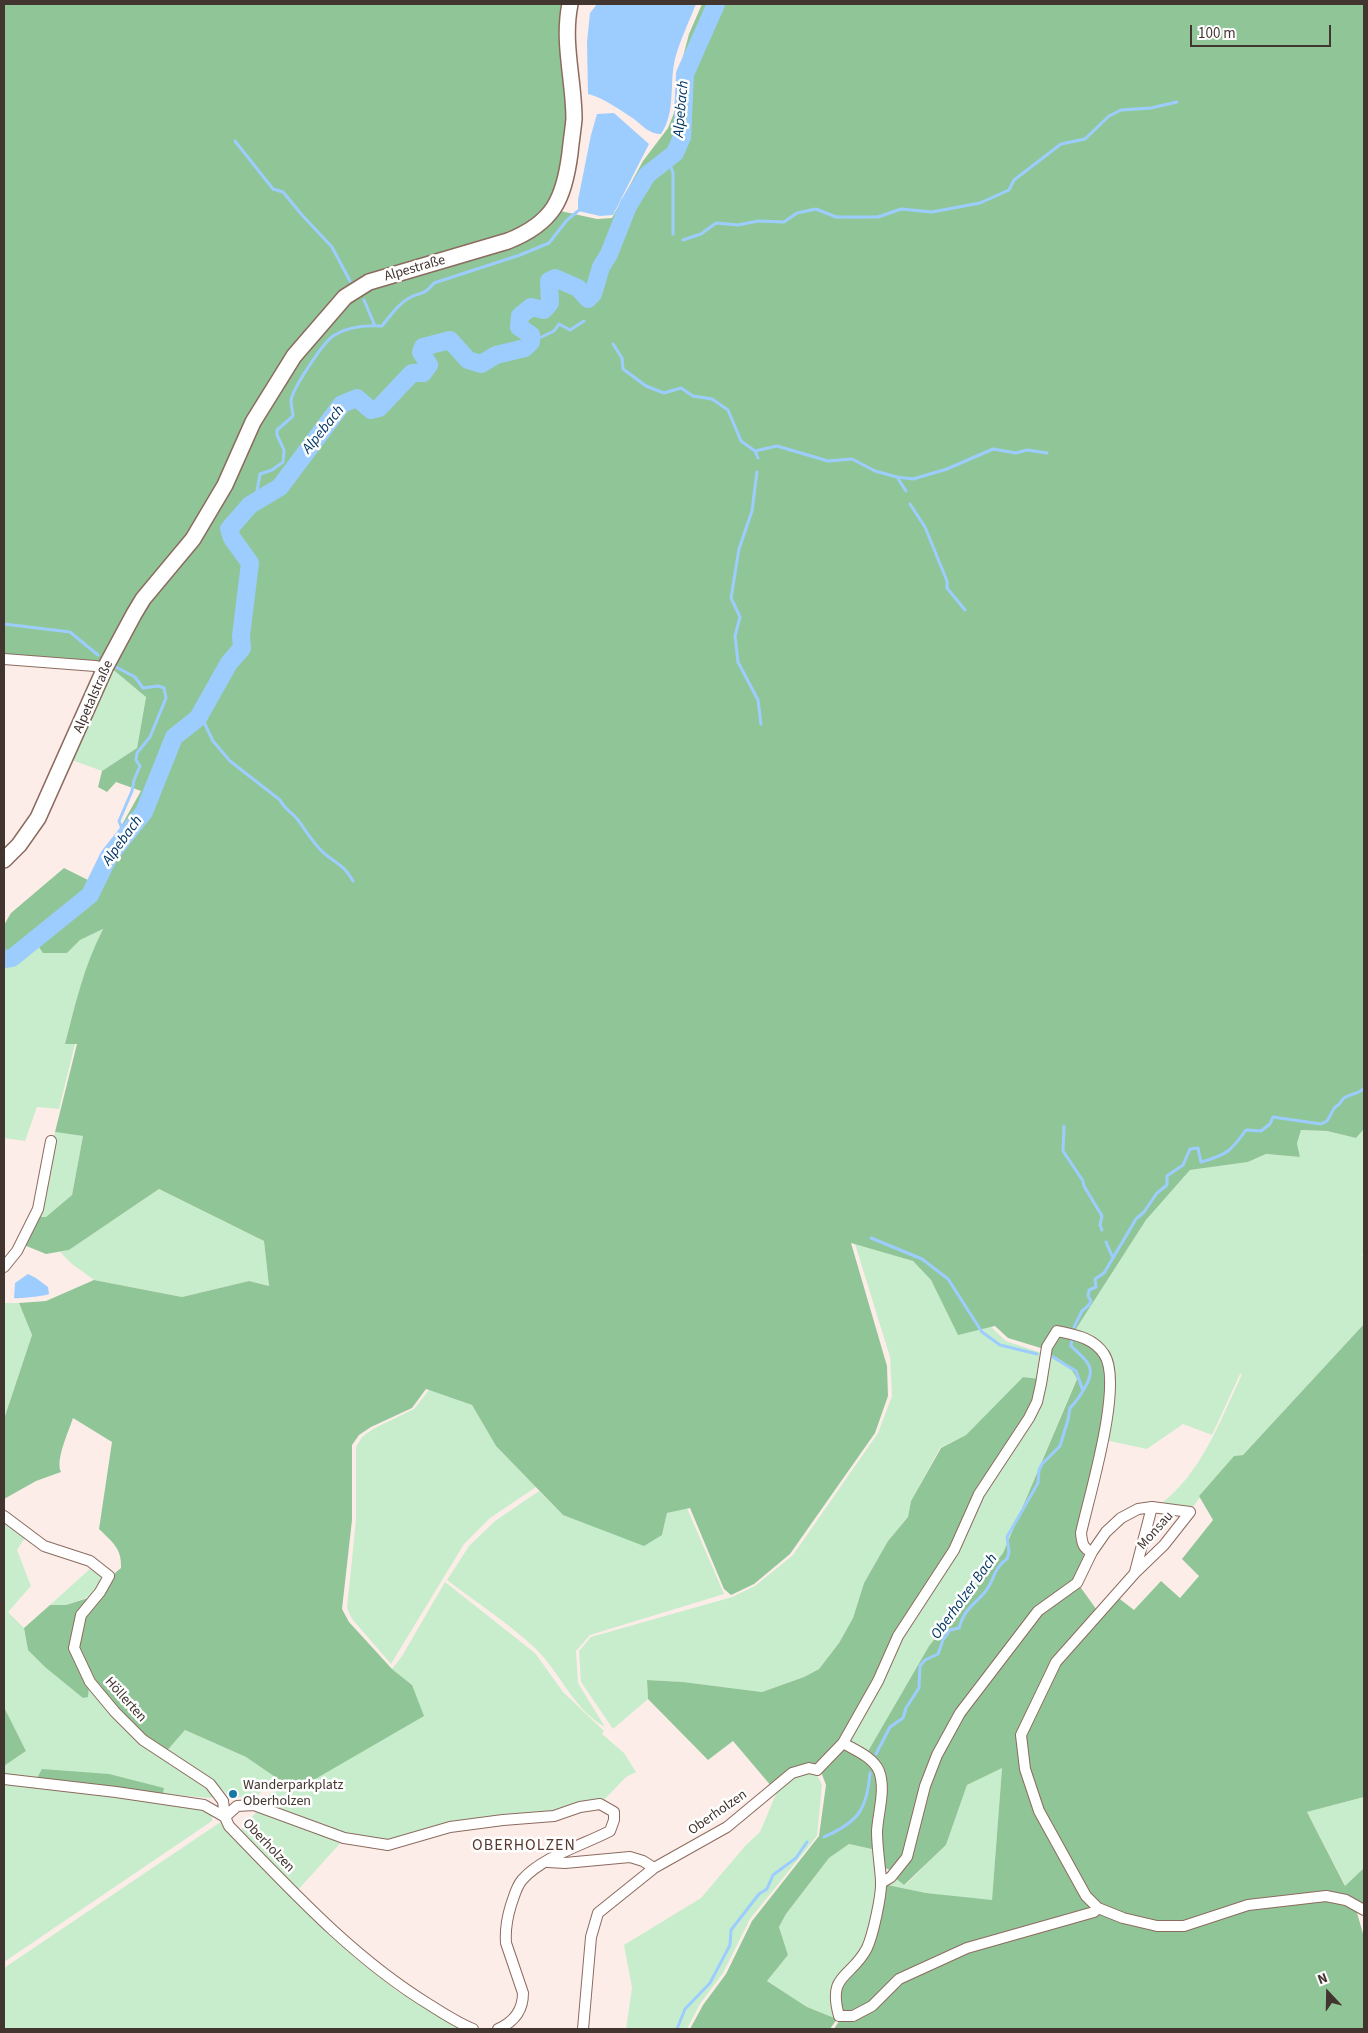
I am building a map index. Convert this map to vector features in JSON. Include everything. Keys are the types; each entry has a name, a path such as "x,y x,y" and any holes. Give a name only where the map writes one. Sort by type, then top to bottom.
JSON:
{"main road":[{"name":"Alpestraße","path":"193,539 225,485 253,422 294,356 345,297 369,282 508,241 525,234 540,224 554,209 561,195 567,175 574,119 567,49 570,4"},
{"name":"Alpetalstraße","path":"4,860 19,846 38,818 105,668 144,599 193,539"}],"street":[{"path":"4,659 105,668"},
{"path":"4,1267 17,1251 38,1209 51,1141"},
{"path":"1089,1551 1082,1543 1081,1533 1108,1420 1110,1374 1104,1354 1086,1338 1057,1331 1047,1347 1041,1384 1029,1418 979,1494 954,1550 898,1636 878,1681 843,1743 873,1761 879,1771 881,1790 877,1831 881,1883 879,1902 867,1948 836,1985 834,2000 839,2016 853,2016 866,2010 899,1979 967,1948 1094,1912 1098,1908 1123,1918 1157,1926 1184,1926 1248,1905 1326,1896 1346,1900 1364,1910"},
{"name":"Monsau","path":"1134,1573 1152,1507"},
{"name":"Monsau","path":"881,1883 891,1876 907,1857 925,1786 937,1755 960,1714 1038,1611 1077,1582 1089,1551 1121,1518 1138,1509 1152,1507 1190,1512 1164,1545 1134,1573 1056,1662 1021,1735 1024,1769 1039,1811 1086,1896 1098,1908"},
{"name":"Höllerten","path":"4,1516 44,1546 90,1562 109,1576 100,1592 80,1615 74,1648 90,1682 115,1712 143,1740 210,1784 223,1801 225,1817"},
{"name":"Oberholzen","path":"583,2029 591,1937 598,1913 654,1868 727,1827 792,1773 809,1768 817,1770 843,1743"},
{"path":"4,1779 116,1792 204,1805 225,1817"},
{"name":"Oberholzen","path":"473,2029 400,1987 356,1952 229,1826 225,1817 237,1806 254,1805 344,1838 388,1845 450,1827 554,1816 580,1807 600,1804 614,1812 614,1820 610,1831 547,1862 531,1872 521,1882 510,1908 506,1927 506,1944 523,1993 523,2001 518,2014 509,2024 498,2029"},
{"path":"547,1862 565,1863 630,1857 643,1861 654,1868"}],"green space":[{"path":"4,4 568,4 571,118 564,176 539,223 340,294 223,483 102,663 4,656"},
{"path":"702,4 1364,4 1364,1129 1356,1138 1327,1131 1301,1130 1297,1143 1300,1157 1266,1154 1248,1162 1190,1170 1146,1220 1074,1332 1056,1329 1044,1349 1008,1338 995,1326 958,1335 931,1280 913,1261 851,1243 887,1366 888,1396 875,1433 790,1554 754,1584 731,1595 724,1589 690,1508 667,1513 662,1535 644,1546 563,1515 496,1446 472,1405 426,1389 412,1408 371,1427 359,1435 352,1445 352,1520 342,1609 349,1622 392,1669 412,1685 424,1716 298,1789 278,1779 246,1757 185,1730 165,1753 144,1738 92,1682 75,1648 81,1616 110,1577 121,1568 118,1550 99,1529 112,1442 73,1418 61,1453 61,1472 36,1481 4,1499 4,1419 32,1335 19,1303 46,1301 94,1280 182,1297 249,1281 269,1286 264,1241 159,1189 69,1250 46,1254 24,1245 39,1217 46,1217 72,1195 83,1136 55,1132 77,1044 65,1044 85,971 103,929 80,940 67,953 43,953 37,944 4,962 4,925 11,913 64,868 90,881 141,791 116,782 107,792 98,787 102,771 137,748 146,697 110,667 296,358 346,299 369,285 509,245 556,210 597,219 612,218 643,161 668,128 676,108 680,68 689,34"},
{"path":"110,667 146,696 137,748 102,771 69,759"},
{"path":"103,929 86,971 65,1044 75,1044 59,1109 37,1107 25,1141 4,1138 4,962 37,944 67,953 80,940"},
{"path":"1364,1129 1364,1250 1362,1256 1364,1258 1364,1324 1243,1455 1234,1456 1199,1496 1191,1510 1158,1506 1173,1493 1198,1463 1217,1428 1242,1374 1240,1374 1212,1435 1183,1424 1147,1449 1105,1440 1074,1332 1146,1220 1190,1170 1248,1162 1266,1154 1300,1157 1297,1142 1301,1130 1327,1131 1356,1138"},
{"path":"55,1132 83,1136 72,1195 46,1217 39,1217"},
{"path":"159,1189 264,1241 269,1286 249,1281 182,1297 94,1280 72,1264 60,1252 69,1250"},
{"path":"855,1244 913,1261 931,1280 958,1334 991,1327 1006,1341 1042,1353 1040,1379 1023,1377 966,1435 940,1448 911,1501 908,1517 888,1541 864,1583 853,1618 839,1643 819,1669 804,1677 762,1692 683,1682 647,1680 648,1699 613,1729 581,1682 579,1651 591,1637 732,1597 755,1586 793,1555 878,1433 892,1396 890,1357"},
{"path":"4,1303 19,1303 32,1335 4,1419"},
{"path":"1364,1324 1364,1797 1307,1812 1345,1886 1364,1868 1364,1908 1355,1906 1364,1937 1364,2029 834,2029 841,2018 839,1985 869,1948 883,1884 926,1893 992,1900 1002,1768 967,1785 946,1845 904,1885 894,1877 892,1871 883,1867 880,1843 883,1790 867,1753 929,1646 1003,1553 1077,1379 1069,1366 1048,1353 1057,1333 1092,1345 1101,1354 1106,1368 1105,1416 1079,1544 1086,1560 1076,1581 1099,1613 1116,1596 1134,1610 1161,1581 1180,1598 1199,1576 1182,1559 1213,1520 1199,1496 1234,1456 1243,1455"},
{"path":"1048,1353 1069,1366 1077,1378 1003,1553 929,1646 867,1753 850,1741 849,1738 900,1637 980,1495 1019,1437"},
{"path":"1023,1377 1040,1379 1035,1401 842,1743 817,1767 772,1787 733,1741 708,1760 648,1699 647,1680 683,1682 762,1692 804,1677 819,1669 839,1643 853,1618 864,1583 888,1541 908,1517 911,1501 941,1448 966,1435"},
{"path":"429,1390 472,1405 496,1446 536,1487 490,1518 464,1544 391,1664 352,1619 347,1608 356,1520 356,1447 362,1437 373,1429 414,1409"},
{"path":"539,1491 563,1515 662,1535 667,1513 687,1508 724,1594 590,1635 576,1651 578,1683 605,1727 575,1700 535,1648 503,1621 447,1580 469,1546 495,1521"},
{"path":"4,1519 26,1536 17,1550 31,1586 8,1612 24,1628 28,1650 89,1685 211,1788 214,1796 210,1798 163,1794 164,1788 125,1782 4,1775 4,1766 26,1751 4,1707"},
{"path":"92,1567 100,1575 101,1580 94,1595 66,1605 50,1605"},
{"path":"445,1582 535,1653 563,1692 604,1731 602,1734 624,1753 636,1772 626,1777 602,1802 394,1841 347,1835 265,1805 263,1801 283,1781 298,1789 412,1685 392,1669 402,1656"},
{"path":"94,1596 72,1649 89,1685 88,1697 83,1698 45,1667 28,1650 24,1628 50,1605 66,1605"},
{"path":"4,1707 26,1751 4,1766"},
{"path":"185,1730 246,1757 278,1779 255,1797 236,1797 227,1794 212,1781 165,1753"},
{"path":"844,1746 871,1764 875,1772 879,1793 876,1850 849,1844 829,1858 786,1914 779,1927 788,1955 767,1981 807,2007 837,2019 830,2029 690,2029 703,2005 726,1974 752,1921 819,1836 826,1785 820,1769"},
{"path":"1002,1767 992,1901 926,1893 883,1884 894,1876 905,1885 946,1845 967,1785"},
{"path":"42,1769 109,1774 164,1788 163,1794 37,1778"},
{"path":"815,1771 822,1785 817,1836 750,1919 723,1973 700,2004 687,2029 626,2029 632,1988 624,1945 701,1898 746,1845 760,1832 779,1787 794,1775"},
{"path":"13,1784 202,1807 212,1815 212,1821 4,1962 4,1785"},
{"path":"1364,1797 1364,1868 1346,1887 1307,1812"},
{"path":"258,1810 344,1839 297,1891 240,1831"},
{"path":"222,1821 354,1957 396,1990 445,2020 464,2029 4,2029 4,1968"},
{"path":"849,1844 876,1850 877,1901 863,1948 832,1986 831,2001 837,2019 807,2007 767,1981 788,1955 779,1927 786,1914 829,1858"}],"water":[{"path":"597,4 696,4 675,59 669,117 661,134 650,131 612,105 588,94 587,42 590,13"},
{"path":"614,113 649,144 613,215 600,216 578,211 578,200 597,114"},
{"path":"28,1274 48,1287 49,1294 14,1298 15,1283"}],"waterway":[{"name":"Alpebach","path":"4,959 12,958 90,895 109,856 144,812 174,737 198,718 229,663 242,648 241,636 250,563 232,538 229,529 250,505 280,487 342,404 357,398 371,410 379,408 412,373 423,373 429,365 421,352 423,347 450,340 468,360 481,364 496,355 525,348 531,342 531,335 519,327 520,316 531,307 544,310 550,303 549,281 555,278 578,288 588,299 593,294 601,267 609,254 628,206 647,175 675,153 682,137 685,74 716,4"},
{"path":"683,240 701,234 716,223 738,225 758,221 784,222 797,213 816,209 836,217 878,217 901,209 932,212 980,203 1009,190 1014,180 1061,144 1085,139 1109,116 1121,110 1151,108 1177,102"},
{"path":"235,141 273,189 283,192 332,247 350,281"},
{"path":"668,159 673,173 673,234"},
{"path":"255,502 260,474 272,470 283,462 284,450 277,435 277,430 293,416 291,401 293,395 309,367 328,340 345,330 357,327 382,326 403,303 411,297 425,292 434,283 520,255 549,243 567,220 578,211"},
{"path":"364,300 375,326"},
{"path":"531,342 554,331 559,324 570,330 584,321"},
{"path":"613,344 622,358 623,369 646,386 664,393 681,388 693,396 712,399 728,410 741,441 755,451 777,446 828,461 852,459 875,471 913,479 947,469 993,449 1016,453 1027,450 1047,453"},
{"path":"755,451 758,458"},
{"path":"757,472 752,511 739,549 731,598 740,617 735,636 738,662 758,700 761,724"},
{"path":"897,477 906,491"},
{"path":"910,504 925,527 947,581 947,588 965,610"},
{"path":"4,624 70,632 98,655"},
{"path":"114,666 135,677 143,688 158,686 164,688 166,698 150,737 137,753 136,760 140,766 119,821 125,836"},
{"path":"198,718 203,720 213,741 230,761 280,800 298,820 317,847 344,869 353,881"},
{"name":"Oberholzer Bach","path":"1074,1327 1082,1311 1091,1301 1088,1296 1089,1290 1096,1287 1095,1279 1104,1273 1136,1219 1144,1212 1157,1193 1167,1185 1167,1176 1183,1165 1190,1149 1198,1148 1201,1162 1217,1157 1232,1148 1246,1130 1261,1131 1270,1124 1273,1117 1321,1124 1327,1121 1335,1107 1344,1098 1364,1088"},
{"path":"1064,1126 1063,1151 1083,1181 1084,1186 1102,1216 1100,1225 1102,1230"},
{"path":"871,1238 922,1259 948,1279 982,1332 1000,1345 1037,1354"},
{"path":"1106,1242 1113,1258"},
{"name":"Oberholzer Bach","path":"876,1754 890,1727 903,1718 906,1708 919,1688 920,1666 925,1660 938,1654 943,1640 950,1630 959,1628 967,1612 985,1592 999,1566 1007,1559 1009,1552 1007,1537 1038,1483 1039,1470 1042,1464 1060,1446 1070,1408 1081,1394 1090,1375 1089,1365 1086,1360 1071,1346 1072,1339"},
{"path":"1051,1356 1076,1371 1083,1391"},
{"name":"Oberholzer Bach","path":"824,1837 845,1826 859,1813 869,1786 870,1773"},
{"name":"Oberholzer Bach","path":"677,2029 685,2009 710,1983 730,1945 731,1930 759,1894 767,1889 773,1875 796,1858 807,1842"}],"place":[{"name":"Wanderparkplatz Oberholzen","path":"233,1794"}],"district":[{"name":"OBERHOLZEN","path":"524,1846"}]}
